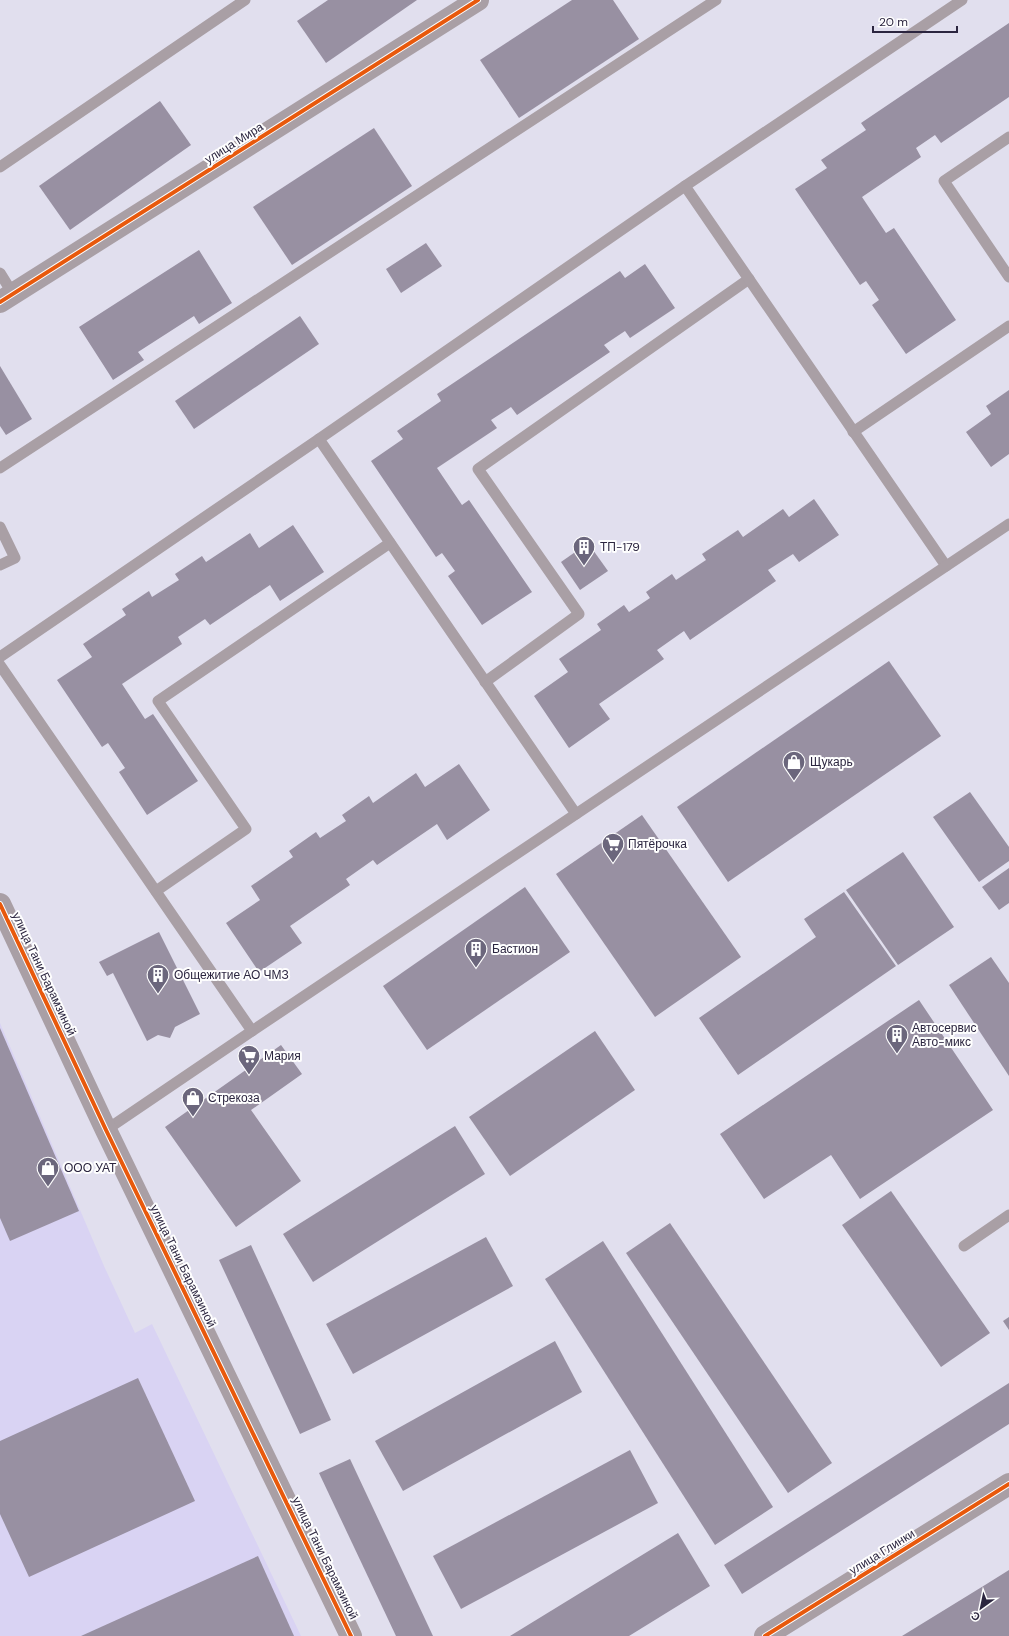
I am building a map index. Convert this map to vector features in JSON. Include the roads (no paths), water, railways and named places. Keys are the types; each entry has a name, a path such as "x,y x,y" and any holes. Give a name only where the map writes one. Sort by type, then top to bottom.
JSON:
{"street":[{"name":"улица Мира","path":"7,298 478,0"},
{"name":"улица Тани Барамзиной","path":"0,904 106,1130 351,1636"},
{"name":"улица Глинки","path":"765,1636 1009,1484"}],"lane":[{"path":"0,167 245,0"},
{"path":"0,468 716,0"},
{"path":"0,657 685,186 962,0"},
{"path":"1009,137 944,181 1009,277"},
{"path":"685,186 946,566"},
{"path":"0,273 7,298"},
{"path":"485,682 579,614 478,469 749,279"},
{"path":"853,432 1009,326"},
{"path":"319,439 576,814"},
{"path":"106,1130 1009,524"},
{"path":"0,527 15,558 0,565"},
{"path":"156,891 246,828 158,701 390,543"},
{"path":"0,665 252,1031"},
{"path":"964,1246 1009,1215"}],"place":[{"name":"ТП-179","path":"584,566"},
{"name":"Щукарь","path":"794,782"},
{"name":"Пятёрочка","path":"613,864"},
{"name":"Бастион","path":"476,968"},
{"name":"Общежитие АО ЧМЗ","path":"158,994"},
{"name":"Автосервис Авто-микс","path":"897,1054"},
{"name":"Мария","path":"249,1076"},
{"name":"Стрекоза","path":"193,1118"},
{"name":"ООО УАТ","path":"48,1188"}]}
